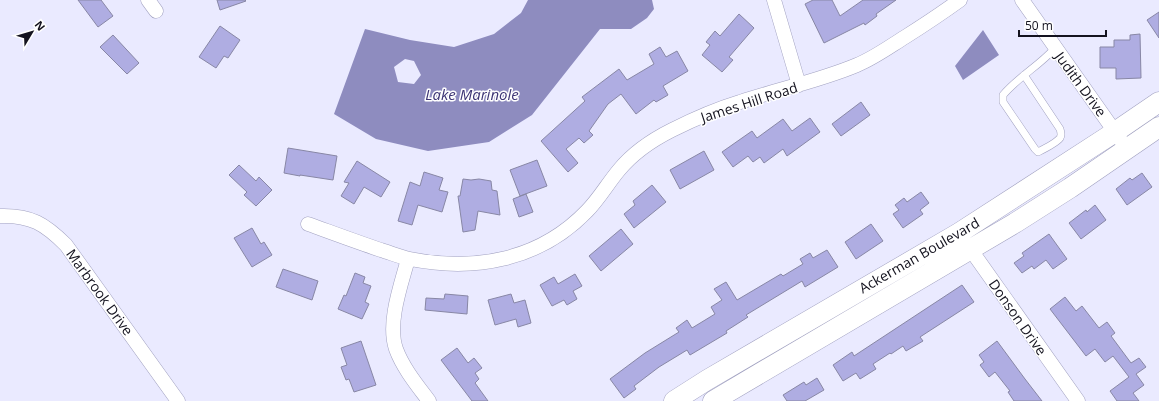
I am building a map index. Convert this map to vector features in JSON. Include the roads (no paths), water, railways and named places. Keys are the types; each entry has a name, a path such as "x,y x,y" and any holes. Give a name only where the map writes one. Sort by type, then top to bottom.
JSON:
{"street":[{"path":"774,0 799,85"},
{"name":"James Hill Road","path":"308,224 408,259 441,264 463,264 515,256 536,248 555,238 573,225 589,209 620,169 633,156 671,130 706,114 740,102 827,76 858,64 882,52 960,0"},
{"name":"Judith Drive","path":"1022,0 1127,149"},
{"name":"Ackerman Boulevard","path":"674,401 720,372 959,233 1159,102"},
{"name":"Ackerman Boulevard","path":"713,401 1015,223 1159,127"},
{"name":"Marbrook Drive","path":"0,216 13,215 40,223 54,233 66,245 178,401"},
{"name":"Donson Drive","path":"959,233 1078,401"},
{"path":"408,259 393,321 393,335 396,349 403,365 429,401"}],"lane":[{"path":"1024,76 1060,128 1060,138 1038,152 1003,102 1003,95 1010,87 1046,58 1055,48"}],"water":[{"name":"Lake Marinole","path":"528,0 652,0 654,9 647,18 631,29 600,29 532,115 489,142 428,151 376,139 334,114 365,29 410,40 454,47 494,34 521,13","holes":["405,59 414,61 421,75 414,84 398,82 394,67"]},
{"path":"983,30 999,55 963,80 955,66"}]}
